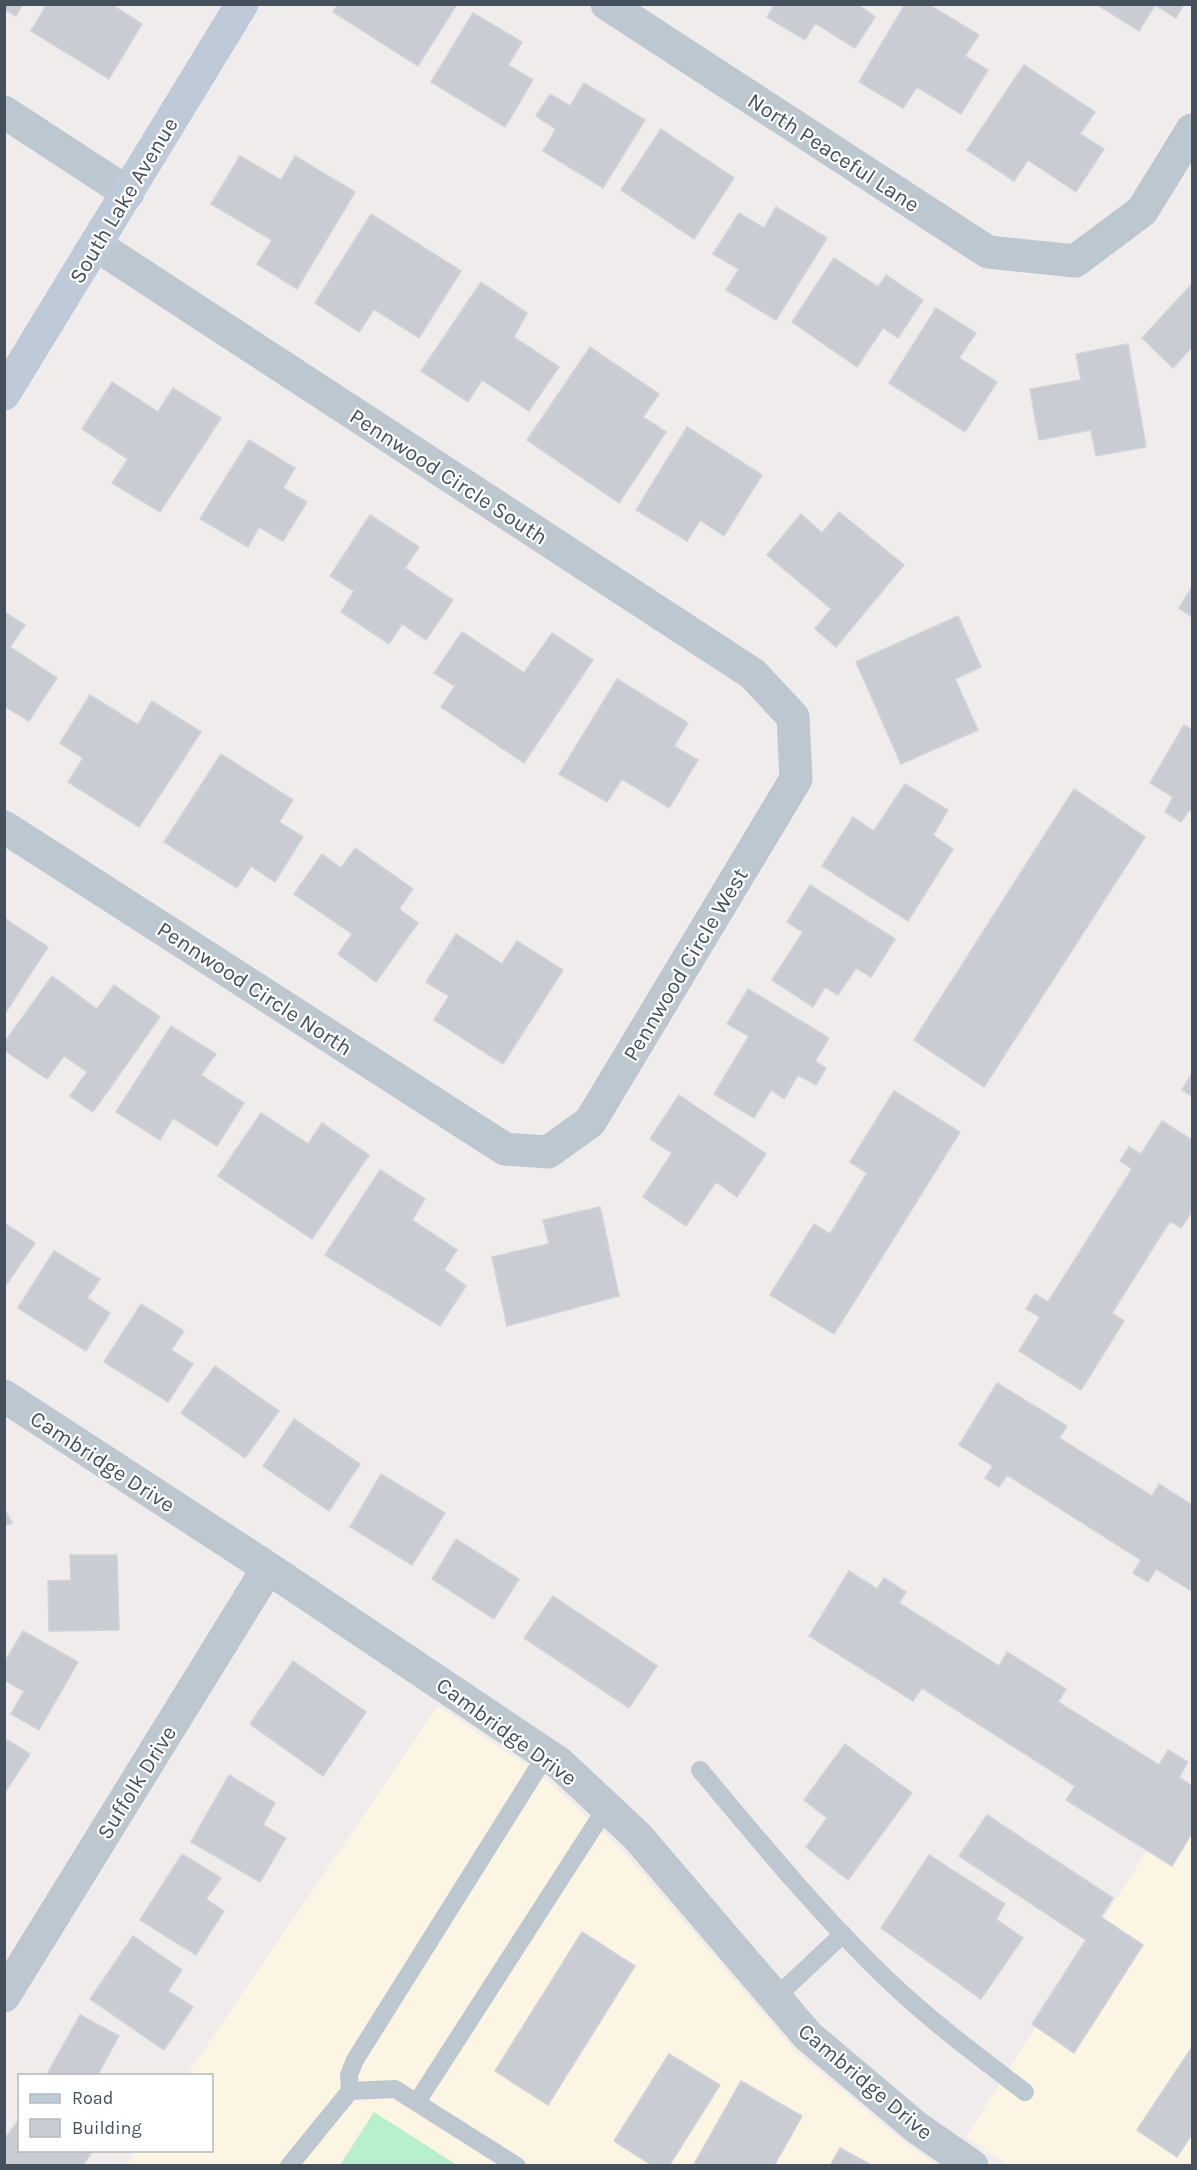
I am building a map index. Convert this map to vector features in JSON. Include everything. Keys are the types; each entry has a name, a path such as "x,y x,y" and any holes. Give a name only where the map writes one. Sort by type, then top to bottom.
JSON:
{"street":[{"name":"South Lake Avenue","path":"4,394 242,4"},
{"name":"North Peaceful Lane","path":"607,4 988,252 1075,261 1143,212 1192,130"},
{"path":"4,112 128,193"},
{"name":"Pennwood Circle South","path":"96,245 753,675 793,717"},
{"name":"Pennwood Circle West","path":"505,1149 548,1152 590,1122 796,779 793,717"},
{"name":"Pennwood Circle North","path":"4,827 505,1149"},
{"name":"Cambridge Drive","path":"4,1396 559,1763 637,1836 808,2036 916,2127 972,2166"},
{"name":"Suffolk Drive","path":"4,1996 267,1568"}],"lane":[{"path":"289,2166 350,2091 349,2075 355,2061 546,1755"},
{"path":"700,1770 779,1866 891,1983 945,2030 1025,2092"},
{"path":"417,2103 606,1808"},
{"path":"775,1998 843,1934"},
{"path":"350,2091 395,2089 518,2166"}],"shaded area":[{"path":"438,1706 546,1779 623,1851 796,2052 905,2143 937,2165 126,2166 135,2152 213,2152 213,2074 188,2074"},
{"path":"1192,1779 1192,2165 1008,2165 966,2137"}],"green space":[{"path":"374,2112 457,2165 340,2165"}],"building":[{"path":"4,4 23,4 16,16 4,9"},
{"path":"47,4 111,4 142,24 109,79 31,31"},
{"path":"338,4 457,4 418,66 333,12"},
{"path":"775,4 857,4 875,17 855,48 815,23 805,40 767,17"},
{"path":"905,4 928,4 979,35 965,56 988,70 961,114 917,87 903,108 859,82"},
{"path":"1096,4 1184,4 1176,18 1155,5 1139,31"},
{"path":"473,13 522,42 508,65 533,80 505,127 431,82"},
{"path":"1024,65 1095,112 1080,134 1104,149 1076,192 1028,160 1014,181 967,150"},
{"path":"584,83 645,120 603,188 543,151 556,129 536,116 550,94 570,106"},
{"path":"661,129 734,178 694,239 621,190"},
{"path":"240,156 281,180 295,156 355,192 297,289 257,264 272,240 211,204"},
{"path":"776,207 827,238 776,320 726,290 739,269 713,254 739,213 764,228"},
{"path":"371,214 461,271 419,338 374,309 359,332 315,303"},
{"path":"834,258 878,287 886,275 923,300 898,338 883,328 857,367 792,322"},
{"path":"481,282 527,313 514,337 559,367 529,411 482,380 468,402 421,371"},
{"path":"1192,284 1192,347 1173,368 1142,338"},
{"path":"936,308 976,333 959,358 997,382 965,432 889,383"},
{"path":"1128,344 1146,447 1096,456 1091,430 1039,440 1030,389 1081,380 1076,354"},
{"path":"590,347 659,394 643,417 666,432 619,503 527,440"},
{"path":"112,382 158,412 173,388 221,418 160,512 112,483 128,459 82,429"},
{"path":"687,427 762,475 724,536 700,520 687,541 636,510"},
{"path":"249,440 295,468 283,488 307,502 283,541 259,527 248,547 200,519"},
{"path":"839,512 904,565 836,647 815,629 831,609 767,555 801,514 822,533"},
{"path":"370,515 419,547 405,568 453,600 426,640 402,624 389,644 341,612 354,591 330,576"},
{"path":"1192,587 1192,617 1179,608"},
{"path":"4,612 25,625 10,647 57,678 29,721 4,706"},
{"path":"958,616 981,667 955,679 978,730 901,764 856,662"},
{"path":"462,632 524,673 552,633 593,660 524,763 441,707 455,686 434,673"},
{"path":"617,679 688,723 674,746 698,760 669,808 622,779 607,802 559,774"},
{"path":"90,695 138,725 152,701 201,732 139,827 68,782 83,758 60,743"},
{"path":"1184,725 1192,730 1192,812 1189,810 1181,822 1165,812 1173,797 1150,783"},
{"path":"221,754 293,800 279,822 303,837 275,882 251,866 237,888 164,842"},
{"path":"905,784 948,810 933,835 953,849 908,921 822,866 853,817 874,831"},
{"path":"1074,789 1145,837 984,1087 914,1040"},
{"path":"355,848 413,889 399,909 418,923 376,982 338,954 352,934 294,894 322,854 341,868"},
{"path":"810,885 895,939 871,977 856,968 838,995 825,987 813,1007 772,980 803,932 787,922"},
{"path":"4,918 48,947 4,1015"},
{"path":"456,934 502,964 517,941 563,970 503,1064 434,1020 449,996 426,982"},
{"path":"52,976 97,1009 114,985 160,1017 93,1112 70,1096 87,1072 64,1056 47,1079 4,1050 4,1043"},
{"path":"748,989 829,1038 815,1061 826,1068 816,1085 798,1075 784,1099 771,1090 754,1118 714,1094 749,1036 727,1024"},
{"path":"171,1026 216,1054 201,1075 244,1103 217,1146 173,1118 160,1140 116,1112"},
{"path":"1192,1073 1192,1096 1182,1090"},
{"path":"894,1091 960,1132 834,1334 770,1295 814,1224 830,1234 867,1173 850,1162"},
{"path":"679,1095 766,1154 737,1197 716,1182 686,1226 643,1197 672,1153 650,1139"},
{"path":"261,1113 308,1144 322,1123 369,1155 312,1239 218,1176"},
{"path":"1162,1121 1192,1140 1192,1211 1181,1228 1170,1221 1112,1313 1124,1321 1081,1390 1019,1351 1040,1317 1026,1309 1035,1294 1048,1302 1132,1169 1120,1161 1129,1147 1141,1154"},
{"path":"380,1170 425,1199 412,1220 457,1250 444,1270 466,1286 440,1326 325,1255"},
{"path":"600,1207 619,1296 507,1326 492,1257 549,1244 543,1220"},
{"path":"4,1223 35,1243 4,1288"},
{"path":"54,1251 100,1279 87,1298 110,1313 86,1351 18,1308"},
{"path":"141,1304 184,1331 171,1350 193,1364 168,1402 104,1362"},
{"path":"215,1366 279,1411 245,1458 181,1413"},
{"path":"997,1383 1067,1426 1059,1438 1152,1496 1159,1484 1192,1505 1192,1585 1190,1590 1156,1569 1148,1582 1133,1573 1141,1560 1007,1475 999,1487 985,1478 993,1466 959,1445"},
{"path":"294,1419 360,1464 329,1511 263,1466"},
{"path":"381,1474 445,1513 412,1565 350,1527"},
{"path":"4,1508 12,1523 4,1526"},
{"path":"456,1539 519,1579 494,1619 432,1579"},
{"path":"70,1555 117,1555 119,1630 49,1631 48,1581 71,1580"},
{"path":"849,1571 877,1589 884,1578 906,1592 899,1603 999,1666 1007,1652 1066,1689 1058,1702 1159,1765 1168,1750 1188,1762 1179,1777 1192,1786 1192,1833 1172,1866 1066,1800 1075,1786 922,1688 913,1701 809,1636"},
{"path":"553,1596 657,1666 629,1708 524,1638"},
{"path":"23,1631 78,1662 39,1730 11,1714 24,1691 4,1680 4,1663"},
{"path":"293,1661 366,1712 323,1776 250,1724"},
{"path":"4,1738 30,1754 4,1794"},
{"path":"845,1744 912,1793 848,1880 806,1847 827,1818 804,1800"},
{"path":"229,1775 275,1803 263,1825 286,1838 260,1882 191,1842"},
{"path":"987,1815 1113,1898 1101,1917 1143,1945 1074,2053 1032,2024 1086,1940 959,1856"},
{"path":"182,1854 221,1878 206,1899 224,1911 196,1955 140,1920"},
{"path":"929,1855 1005,1904 996,1919 1023,1938 981,1999 881,1928"},
{"path":"582,1932 635,1966 548,2105 495,2071"},
{"path":"133,1936 182,1970 168,1991 193,2007 164,2050 90,1999"},
{"path":"80,2015 119,2036 98,2074 47,2074"},
{"path":"1192,2047 1192,2134 1177,2157 1137,2130"},
{"path":"669,2054 720,2085 669,2166 653,2166 614,2141"},
{"path":"741,2081 802,2116 774,2166 693,2166"},
{"path":"18,2121 18,2152 92,2152 83,2166 4,2166 4,2140"},
{"path":"840,2148 873,2166 830,2166"}]}
